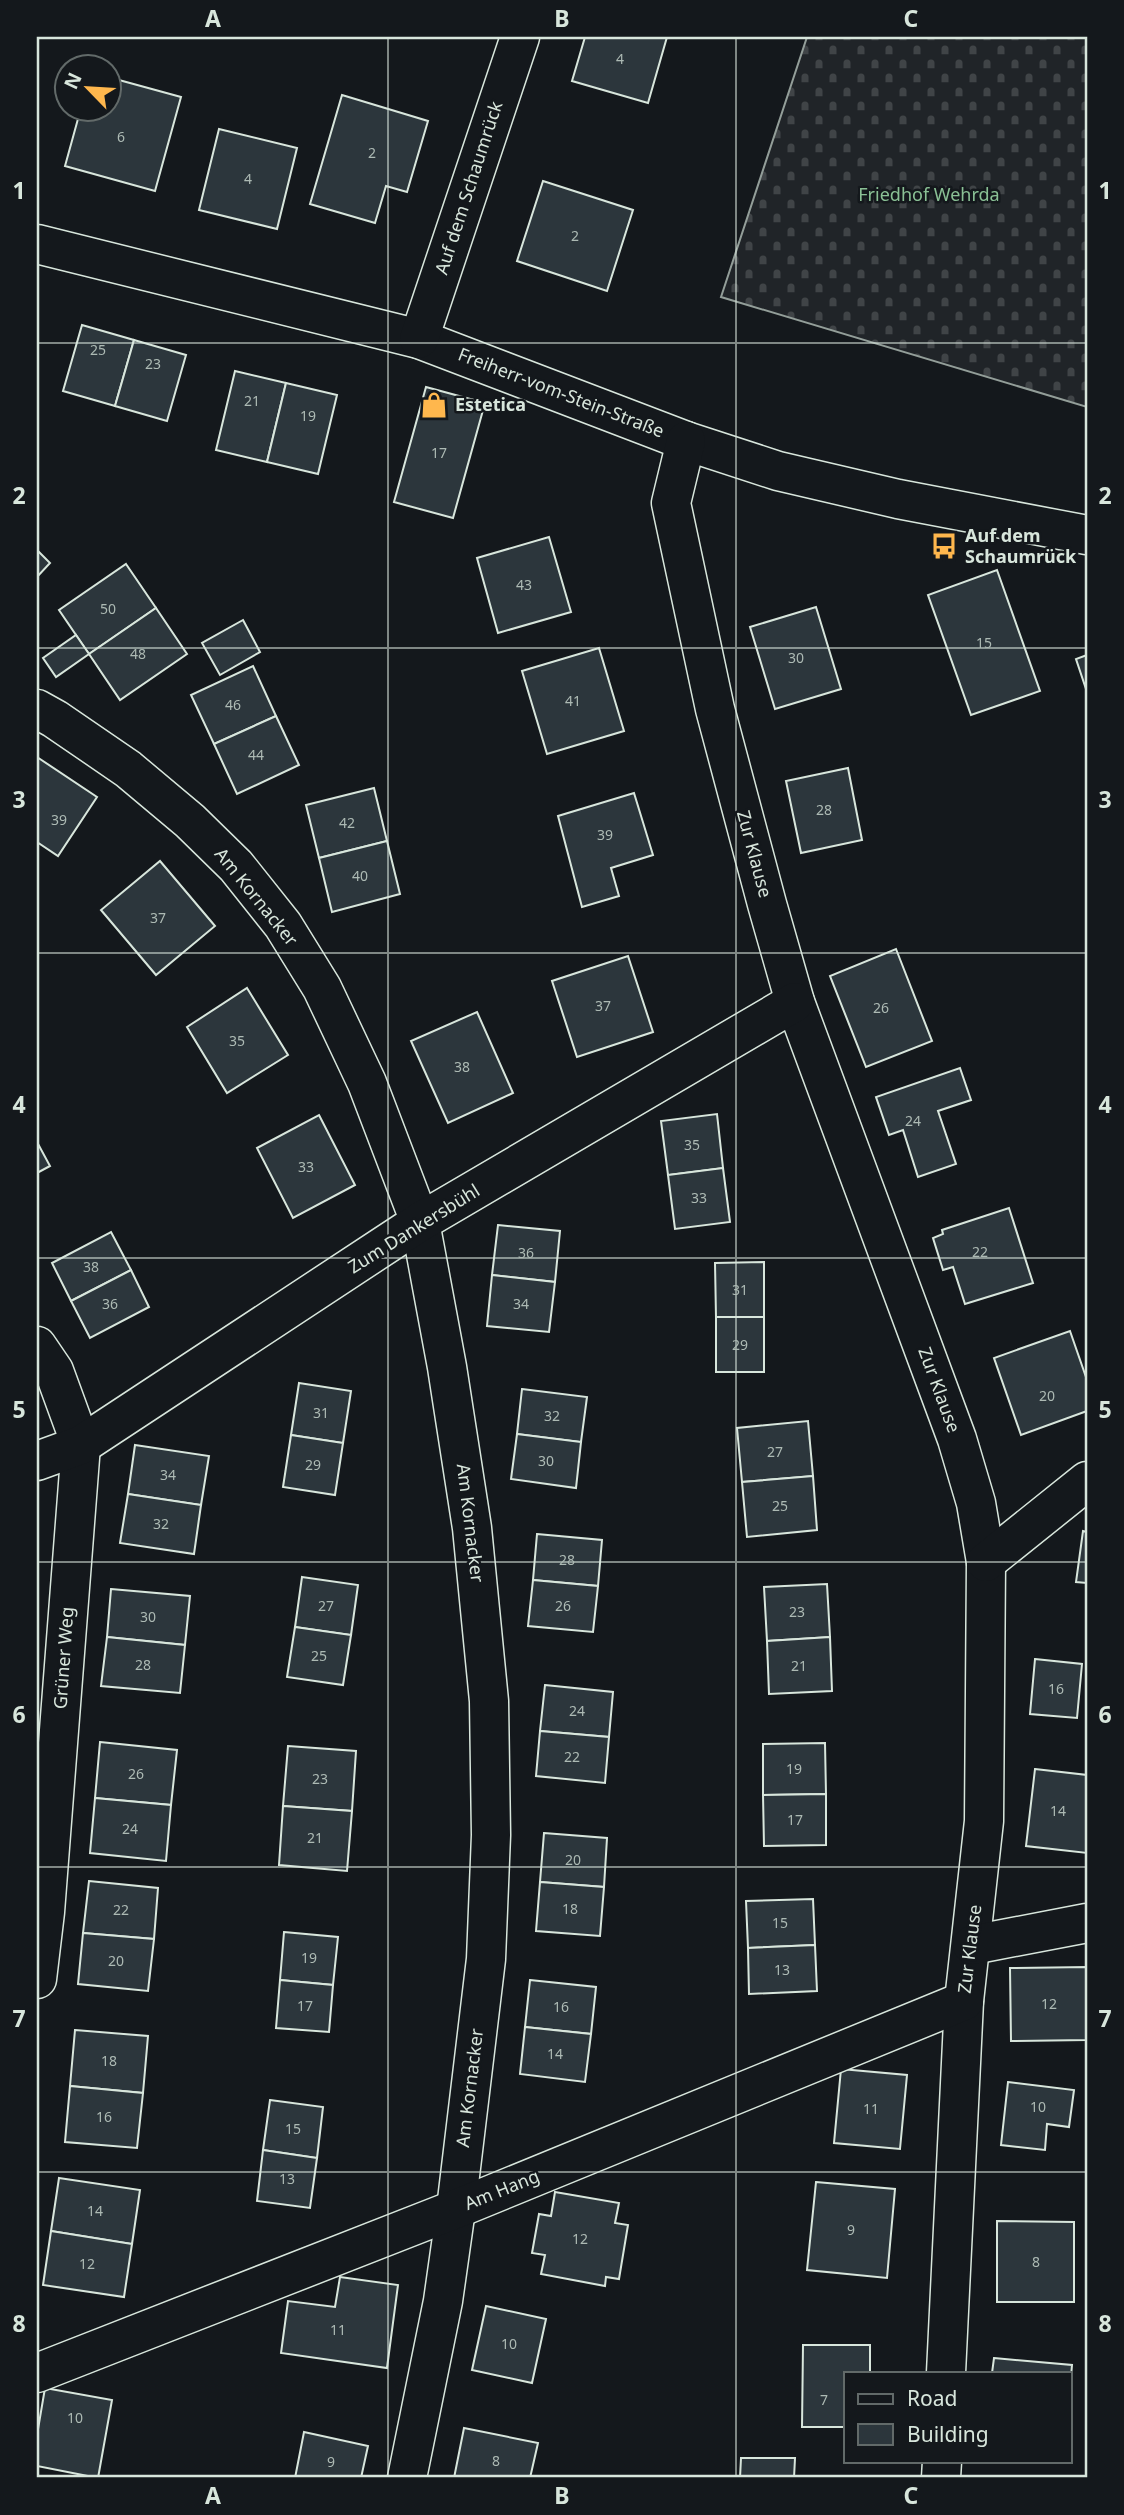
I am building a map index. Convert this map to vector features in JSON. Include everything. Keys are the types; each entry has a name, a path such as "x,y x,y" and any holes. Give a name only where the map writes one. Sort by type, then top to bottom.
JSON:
{"street":[{"name":"Auf dem Schaumrück","path":"419,339 520,37"},
{"name":"Freiherr-vom-Stein-Straße","path":"37,244 419,339 687,442 778,471 945,509 1087,535"},
{"name":"Zur Klause","path":"687,442 671,503 715,709 795,1002 957,1440 976,1503 986,1562 984,1821 964,2001 946,2372"},
{"name":"Am Kornacker","path":"37,709 128,769 190,821 236,866 283,925 322,988 367,1083 420,1222 447,1367 472,1528 489,1701 491,1835 486,1958 456,2209 443,2301 407,2478"},
{"name":"Zum Dankersbühl","path":"37,1461 80,1445 420,1222 795,1002"},
{"name":"Grüner Weg","path":"37,1346 54,1371 80,1445 45,1912 37,1979"},
{"path":"986,1562 1087,1481"},
{"path":"972,1945 1087,1923"},
{"name":"Am Hang","path":"37,2373 456,2209 964,2001"}],"green space":[{"name":"Friedhof Wehrda","path":"807,37 1087,37 1087,407 721,297"}],"building":[{"path":"585,37 667,37 648,103 572,81"},
{"path":"122,81 181,97 155,191 65,166 77,122 122,122"},
{"path":"342,95 428,121 407,192 386,186 375,223 310,204"},
{"path":"219,129 297,148 277,229 199,210"},
{"path":"543,181 633,210 607,291 517,261"},
{"path":"82,325 134,340 115,406 63,391"},
{"path":"134,340 186,355 167,421 115,406"},
{"path":"235,371 286,383 267,462 216,450"},
{"path":"286,383 337,395 318,474 267,462"},
{"path":"426,387 485,403 453,518 394,502"},
{"path":"549,537 571,612 498,633 477,558"},
{"path":"37,550 50,563 37,577"},
{"path":"126,564 156,608 89,654 59,610"},
{"path":"997,570 1040,691 971,715 928,595"},
{"path":"816,607 841,689 775,709 750,627"},
{"path":"156,608 187,654 120,700 89,654"},
{"path":"243,620 260,652 220,675 202,643"},
{"path":"76,635 89,654 56,677 43,658"},
{"path":"599,648 624,731 547,754 522,671"},
{"path":"1087,655 1087,692 1076,659"},
{"path":"253,666 276,716 214,744 191,695"},
{"path":"276,716 299,765 237,794 214,744"},
{"path":"37,757 97,797 58,856 37,842"},
{"path":"848,768 862,840 801,853 786,781"},
{"path":"374,788 387,841 319,858 306,805"},
{"path":"634,793 653,855 611,868 619,896 582,907 558,816"},
{"path":"387,841 400,894 332,912 319,858"},
{"path":"160,861 215,926 156,975 101,910"},
{"path":"896,949 932,1041 866,1067 830,976"},
{"path":"628,956 653,1032 577,1057 552,981"},
{"path":"247,988 288,1055 227,1093 187,1027"},
{"path":"477,1012 513,1093 448,1123 411,1041"},
{"path":"960,1068 971,1100 938,1111 956,1164 918,1177 903,1130 889,1135 876,1097"},
{"path":"717,1114 723,1168 668,1175 661,1121"},
{"path":"319,1115 355,1185 293,1218 257,1148"},
{"path":"37,1142 50,1166 37,1173"},
{"path":"723,1168 730,1222 675,1229 668,1175"},
{"path":"1009,1208 1033,1283 965,1304 953,1267 943,1270 933,1238 943,1234 942,1230"},
{"path":"498,1225 560,1231 555,1282 492,1275"},
{"path":"111,1232 131,1270 71,1301 52,1263"},
{"path":"764,1262 764,1317 716,1317 715,1263"},
{"path":"131,1270 149,1307 90,1338 71,1301"},
{"path":"492,1275 555,1282 549,1332 487,1326"},
{"path":"716,1317 764,1317 764,1372 716,1372"},
{"path":"1070,1331 1087,1380 1087,1411 1021,1435 994,1358"},
{"path":"299,1383 351,1391 343,1443 291,1435"},
{"path":"522,1389 587,1397 581,1442 517,1434"},
{"path":"808,1421 813,1476 742,1482 737,1428"},
{"path":"517,1434 581,1442 576,1488 511,1479"},
{"path":"291,1435 343,1443 335,1495 283,1487"},
{"path":"135,1445 209,1456 201,1505 128,1494"},
{"path":"813,1476 817,1530 747,1537 742,1482"},
{"path":"128,1494 201,1505 194,1554 120,1543"},
{"path":"1083,1531 1087,1532 1087,1583 1076,1582"},
{"path":"537,1534 602,1540 598,1586 533,1580"},
{"path":"302,1577 358,1585 351,1635 295,1627"},
{"path":"533,1580 598,1586 593,1632 528,1626"},
{"path":"827,1584 830,1637 767,1641 764,1587"},
{"path":"111,1589 190,1596 185,1645 107,1637"},
{"path":"295,1627 351,1635 343,1685 287,1677"},
{"path":"107,1637 185,1645 180,1693 101,1686"},
{"path":"830,1637 832,1691 769,1694 767,1641"},
{"path":"1035,1659 1082,1664 1077,1718 1030,1714"},
{"path":"545,1685 613,1692 609,1737 540,1731"},
{"path":"540,1731 609,1737 605,1783 536,1776"},
{"path":"100,1742 177,1750 171,1805 95,1798"},
{"path":"825,1743 826,1794 763,1795 763,1744"},
{"path":"288,1746 356,1751 352,1811 283,1806"},
{"path":"1035,1769 1087,1775 1087,1853 1026,1846"},
{"path":"826,1794 826,1845 764,1846 763,1795"},
{"path":"95,1798 171,1805 166,1861 90,1853"},
{"path":"283,1806 352,1811 347,1871 279,1865"},
{"path":"544,1833 607,1838 604,1887 540,1882"},
{"path":"89,1881 158,1888 154,1939 83,1933"},
{"path":"540,1882 604,1887 600,1936 536,1931"},
{"path":"813,1899 815,1945 748,1948 746,1901"},
{"path":"284,1932 338,1937 333,1985 280,1980"},
{"path":"83,1933 154,1939 148,1991 78,1984"},
{"path":"815,1945 817,1991 749,1994 748,1948"},
{"path":"1087,1967 1087,2040 1011,2041 1010,1968"},
{"path":"280,1980 333,1985 329,2032 276,2028"},
{"path":"530,1980 596,1987 591,2034 525,2027"},
{"path":"525,2027 591,2034 585,2082 520,2074"},
{"path":"75,2030 148,2036 143,2093 70,2086"},
{"path":"841,2069 907,2075 900,2149 834,2143"},
{"path":"1008,2082 1074,2090 1069,2127 1047,2124 1045,2150 1001,2145"},
{"path":"70,2086 143,2093 137,2148 65,2142"},
{"path":"270,2100 323,2107 317,2158 263,2150"},
{"path":"263,2150 317,2158 310,2208 257,2201"},
{"path":"59,2178 140,2190 132,2244 51,2231"},
{"path":"816,2182 895,2189 887,2278 807,2270"},
{"path":"555,2192 619,2203 615,2223 628,2225 619,2279 606,2277 605,2286 541,2274 545,2255 532,2253 539,2214 551,2216"},
{"path":"997,2221 1074,2222 1074,2302 997,2302"},
{"path":"51,2231 132,2244 124,2297 43,2285"},
{"path":"340,2277 398,2285 387,2368 281,2353 288,2301 335,2307"},
{"path":"486,2306 546,2319 532,2383 472,2370"},
{"path":"803,2345 870,2345 870,2372 844,2372 844,2427 802,2427"},
{"path":"994,2358 1072,2365 1071,2372 992,2372"},
{"path":"45,2388 112,2400 98,2478 37,2466 37,2435"},
{"path":"464,2428 538,2443 530,2478 454,2478"},
{"path":"304,2432 368,2446 361,2478 295,2478"},
{"path":"741,2458 795,2458 794,2478 740,2478"}],"place":[{"name":"Estetica","path":"434,405"},
{"name":"Auf dem Schaumrück","path":"944,546"}]}
